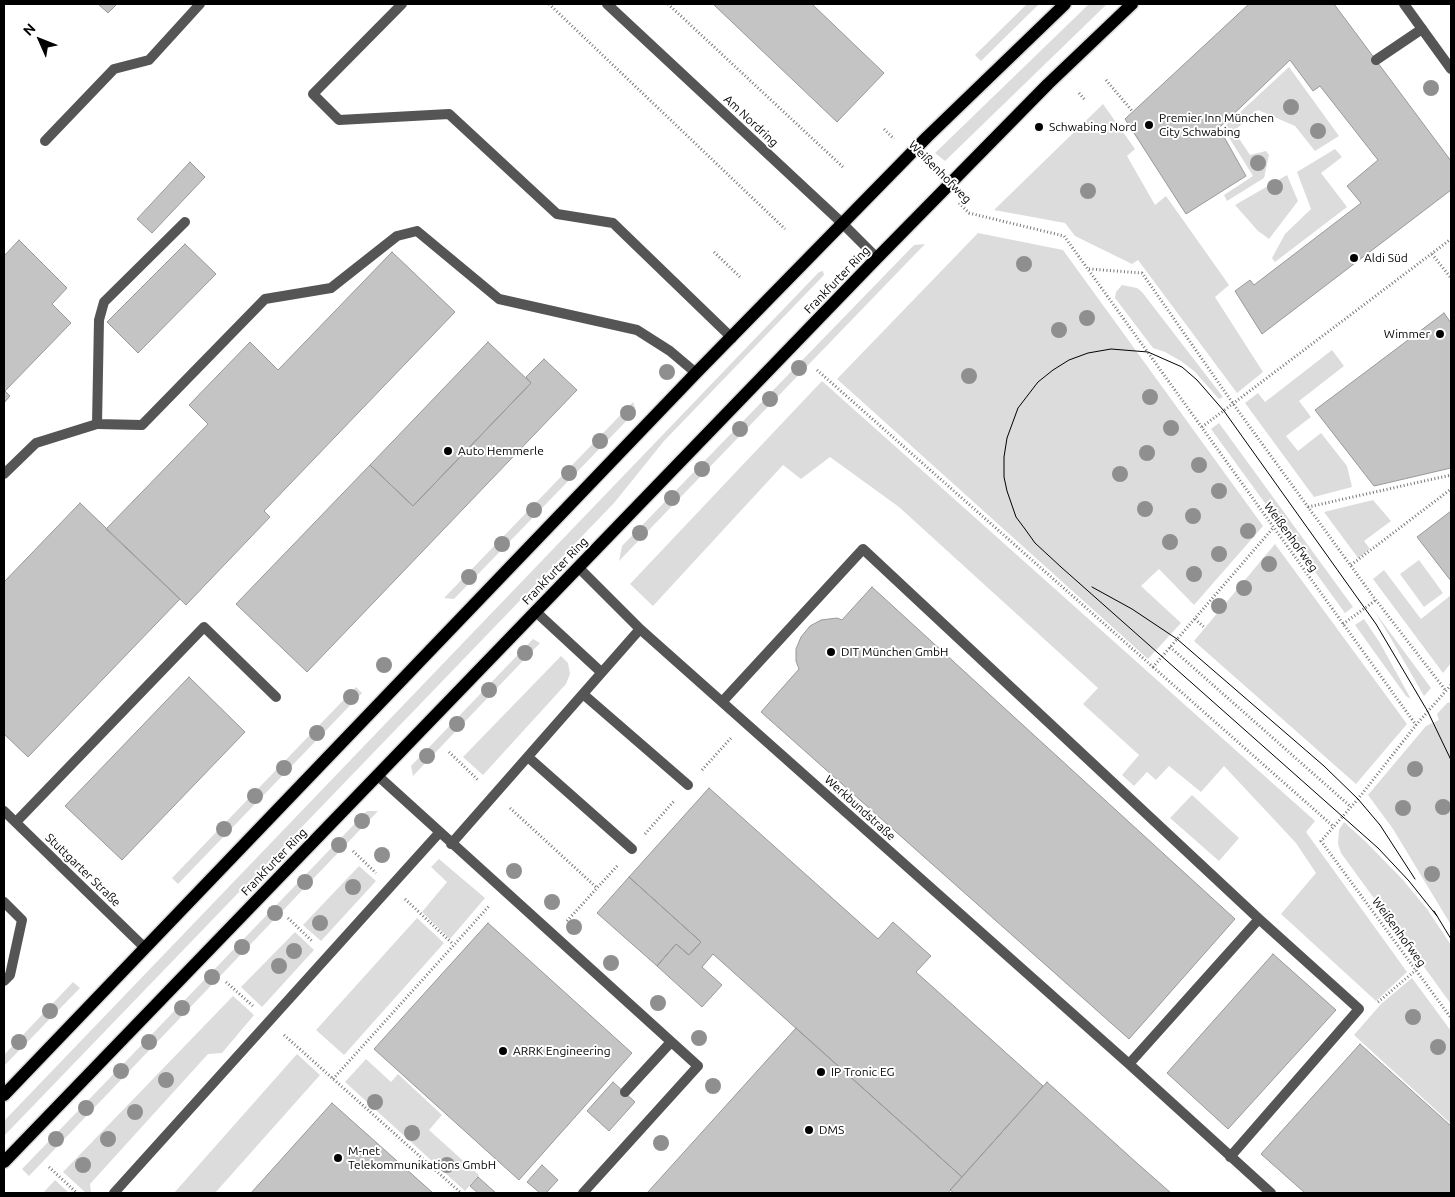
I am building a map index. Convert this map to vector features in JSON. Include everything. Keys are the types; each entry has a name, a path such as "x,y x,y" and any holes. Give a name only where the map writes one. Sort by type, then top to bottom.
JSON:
{"main road":[{"path":"4,1095 696,373 910,154 1065,4"},
{"name":"Frankfurter Ring","path":"4,1162 877,258 1048,84 1132,4"}],"street":[{"path":"45,141 114,70 149,60 200,4"},
{"path":"402,4 314,94 333,114 339,120 449,114 556,214 613,223 732,338"},
{"name":"Am Nordring","path":"607,4 842,223 877,258"},
{"path":"1404,4 1451,69"},
{"path":"1376,60 1422,29"},
{"path":"96,424 100,320 104,302 185,222"},
{"path":"4,474 36,443 96,424 142,425 265,299 331,288 398,236 417,231 499,299 636,330 670,351 696,373"},
{"path":"722,702 863,549 1259,920 1359,1009 1230,1157"},
{"name":"Werkbundstraße","path":"578,567 640,629 1129,1064 1271,1193"},
{"path":"535,611 601,672"},
{"path":"16,822 204,627 276,697"},
{"path":"451,844 640,629"},
{"path":"583,694 688,784"},
{"path":"528,757 632,848"},
{"path":"376,775 698,1066 583,1193"},
{"name":"Stuttgarter Straße","path":"4,810 145,948"},
{"path":"114,1193 439,833"},
{"path":"4,902 22,920 10,975 4,981"},
{"path":"1129,1064 1259,920"},
{"path":"625,1092 671,1042"}],"path":[{"path":"549,4 785,229"},
{"path":"668,4 844,168"},
{"path":"1106,80 1133,112"},
{"path":"1079,93 1084,100"},
{"name":"Weißenhofweg","path":"884,129 910,154"},
{"name":"Weißenhofweg","path":"945,189 968,213 1064,236 1416,725 1351,807 1321,841 1451,1018"},
{"path":"1202,427 1451,239"},
{"path":"714,252 740,277"},
{"path":"1432,254 1451,278"},
{"path":"1088,269 1142,273 1308,507 1446,691"},
{"path":"817,370 1334,827"},
{"path":"1308,507 1451,475"},
{"path":"1351,565 1451,488"},
{"path":"1152,667 1273,528"},
{"path":"1343,624 1376,600"},
{"path":"1195,618 1205,628"},
{"path":"1170,647 1351,807"},
{"path":"1416,725 1451,685"},
{"path":"449,752 597,888"},
{"path":"334,1079 503,890"},
{"path":"288,918 329,956"},
{"path":"1359,1009 1372,1007 1416,970"},
{"path":"226,982 461,1193"},
{"path":"49,1167 78,1193"}],"shaded area":[{"path":"1027,4 1039,4 981,61 975,55"},
{"path":"1089,4 1107,4 945,161 935,153"},
{"path":"1289,67 1339,136 1315,151 1295,126 1258,110 1234,131 1250,155 1266,151 1269,155 1264,178 1227,201 1224,195 1253,176 1223,128"},
{"path":"1103,104 1135,149 1127,156 1155,205 1166,196 1229,285 1215,297 1263,372 1237,393 1138,260 1132,264 1075,236 1065,223 994,210"},
{"path":"1335,149 1342,157 1321,173 1347,207 1275,262 1272,258 1285,234 1311,209 1297,172"},
{"path":"1287,175 1298,201 1269,239 1258,231 1235,205"},
{"path":"978,233 1063,250 1263,526 1194,605 1159,569 1141,586 1181,623 1148,659 837,379"},
{"path":"925,244 619,561 622,546 914,245"},
{"path":"823,271 824,275 664,441 614,503 4,1136 4,1121 819,272"},
{"path":"1122,285 1137,288 1142,292 1223,397 1219,399 1194,371 1181,361 1153,348 1115,298 1116,292"},
{"path":"1332,350 1344,366 1299,401 1311,417 1286,436 1298,451 1321,433 1347,466 1352,487 1314,497 1245,403 1258,393 1265,402"},
{"path":"822,381 1315,821 1306,832 1407,972 1376,1001 1281,914 1316,873 1296,843 1224,766 1201,792 1169,766 1156,780 1147,772 1134,786 1122,775 1139,755 1083,704 1098,688 899,507 830,457 801,479 783,465 653,606 630,584"},
{"path":"633,402 636,411 454,599 444,598"},
{"path":"1219,423 1353,607 1345,613 1211,429"},
{"path":"1373,500 1391,521 1364,541 1370,549 1358,558 1324,512"},
{"path":"1275,544 1407,724 1356,784 1194,641"},
{"path":"1419,560 1443,593 1424,607 1400,574"},
{"path":"1384,570 1421,619 1451,595 1451,663 1443,673 1373,579"},
{"path":"1375,612 1431,688 1424,696 1390,637"},
{"path":"1364,619 1380,643 1411,699 1406,696 1355,625"},
{"path":"533,639 540,643 413,776 411,766"},
{"path":"561,656 568,663 570,674 566,684 483,775 463,757"},
{"path":"356,687 362,693 178,884 172,878"},
{"path":"1451,702 1451,925 1393,829 1368,795 1426,726 1439,720 1437,714 1447,703"},
{"path":"1192,795 1239,838 1219,861 1170,818"},
{"path":"367,811 378,811 29,1176 22,1169"},
{"path":"1344,822 1403,880 1427,909 1451,945 1451,1004 1341,853 1338,844 1339,830"},
{"path":"439,859 485,898 450,939 422,912 447,882 431,867"},
{"path":"359,866 376,881 321,941 303,925"},
{"path":"417,918 444,943 344,1055 316,1030"},
{"path":"295,932 314,950 262,1007 241,987"},
{"path":"1412,978 1451,1031 1451,1124 1354,1035 1381,1004"},
{"path":"73,982 80,988 4,1066 4,1055"},
{"path":"233,996 254,1015 222,1053 208,1054 90,1184 91,1193 86,1193 63,1172"},
{"path":"297,1054 320,1075 215,1193 174,1193"},
{"path":"366,1059 391,1082 398,1074 442,1115 429,1130 479,1175 465,1191 345,1082"},
{"path":"55,1180 69,1193 43,1193"}],"building":[{"path":"98,4 117,4 108,13"},
{"path":"713,4 812,4 884,73 837,122"},
{"path":"1249,4 1334,4 1451,161 1451,190 1262,334 1235,291 1250,280 1254,285 1361,203 1347,186 1378,160 1320,86 1313,91 1290,60 1219,128 1246,176 1186,214 1125,119"},
{"path":"190,162 205,177 152,233 137,219"},
{"path":"19,240 67,288 52,304 71,323 5,391 10,396 4,403 4,256"},
{"path":"185,244 216,274 138,353 107,322"},
{"path":"392,252 455,312 264,511 270,517 186,605 106,529 208,424 189,405 250,342 278,370"},
{"path":"1444,313 1451,323 1451,468 1374,486 1315,410"},
{"path":"488,342 531,383 413,506 370,465"},
{"path":"544,359 577,390 307,672 236,604 370,465 413,506 531,383 526,377"},
{"path":"80,503 180,599 28,757 4,734 4,582"},
{"path":"1451,511 1451,581 1417,537"},
{"path":"872,587 1235,919 1129,1039 761,712 799,669 796,661 796,649 801,637 810,626 821,620 837,618 842,620"},
{"path":"189,677 245,732 122,860 65,806"},
{"path":"709,788 878,939 893,922 931,956 916,972 1043,1086 962,1177 713,954 702,967 722,985 702,1007 657,966 676,944 689,955 701,942 629,877"},
{"path":"629,877 701,942 689,955 676,944 657,966 597,913"},
{"name":"ARRK Engineering","path":"488,923 632,1053 519,1180 374,1049"},
{"path":"1273,954 1336,1010 1228,1129 1167,1073"},
{"path":"796,1028 962,1177 948,1193 647,1193"},
{"path":"1360,1044 1451,1126 1451,1193 1305,1193 1261,1154"},
{"path":"613,1082 635,1102 609,1131 587,1111"},
{"path":"1047,1082 1171,1193 954,1193 950,1190"},
{"name":"M-net Telekommunikations GmbH","path":"332,1103 433,1193 251,1193"},
{"path":"542,1165 558,1180 546,1193 540,1193 527,1182"},
{"path":"478,1177 496,1193 478,1193 470,1186"}],"tram line":[{"path":"1437,916 1409,881 1378,848 1035,543 1016,517 1004,477 1004,457 1007,438 1018,408 1038,382 1069,360 1088,353 1111,349 1148,352 1182,367 1197,380 1224,411 1376,624 1428,712 1451,760"},
{"path":"1092,587 1132,609 1177,639 1324,766 1358,799 1380,825 1415,879"},
{"path":"1434,911 1451,939"}],"place":[{"name":"Premier Inn München City Schwabing","path":"1149,125"},
{"name":"Schwabing Nord","path":"1039,127"},
{"name":"Aldi Süd","path":"1354,258"},
{"name":"Wimmer","path":"1440,334"},
{"name":"Auto Hemmerle","path":"448,451"},
{"name":"DIT München GmbH","path":"831,652"},
{"name":"ARRK Engineering","path":"503,1051"},
{"name":"IP Tronic EG","path":"821,1072"},
{"name":"DMS","path":"809,1130"},
{"name":"M-net Telekommunikations GmbH","path":"338,1158"}]}
